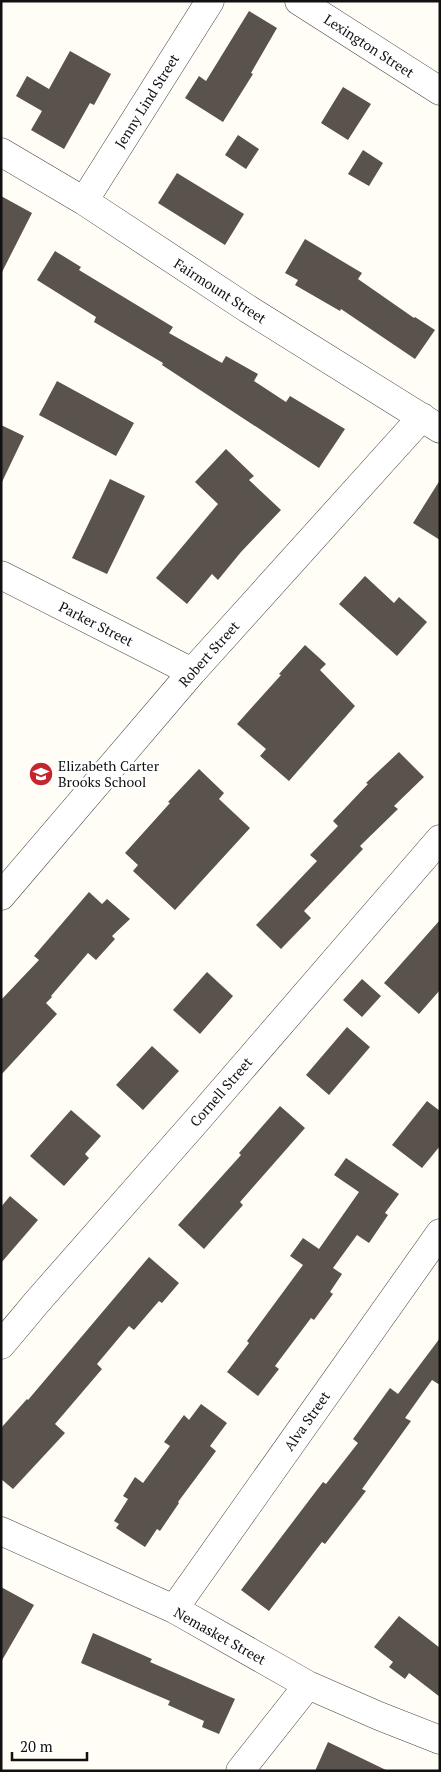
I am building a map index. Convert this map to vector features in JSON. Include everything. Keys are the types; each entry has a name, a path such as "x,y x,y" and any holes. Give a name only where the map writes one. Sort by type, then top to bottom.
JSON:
{"street":[{"name":"Jenny Lind Street","path":"84,201 210,1"},
{"name":"Lexington Street","path":"299,1 440,91"},
{"name":"Fairmount Street","path":"1,152 84,201 248,309 431,423"},
{"name":"Robert Street","path":"1,896 192,672 431,423"},
{"name":"Parker Street","path":"1,575 192,672"},
{"name":"Cornell Street","path":"1,1345 440,839"},
{"name":"Alva Street","path":"174,1609 440,1233"},
{"name":"Nemasket Street","path":"1,1531 174,1609 308,1685 440,1740"},
{"path":"240,1771 308,1685"}],"building":[{"path":"249,11 277,28 251,73 253,74 223,122 185,98 199,76 206,81"},
{"path":"70,51 111,74 94,105 90,103 64,149 31,130 42,111 16,96 27,76 49,89"},
{"path":"343,87 371,104 348,140 321,123"},
{"path":"238,135 259,149 246,169 225,155"},
{"path":"363,150 383,163 369,186 348,174"},
{"path":"177,173 244,214 225,245 158,203"},
{"path":"1,196 32,213 1,274"},
{"path":"305,239 362,273 358,279 414,318 435,330 415,359 341,309 340,311 295,285 298,280 285,273"},
{"path":"55,251 81,267 79,270 173,327 169,333 222,363 226,356 258,374 254,381 286,402 290,396 345,429 319,468 162,365 163,363 94,322 96,317 37,280"},
{"path":"57,381 134,423 116,456 39,415"},
{"path":"1,425 24,436 1,484"},
{"path":"226,449 254,476 249,480 281,510 241,552 218,580 212,574 187,604 156,578 218,504 195,482"},
{"path":"110,479 145,496 107,574 72,558"},
{"path":"440,480 440,540 413,523"},
{"path":"365,576 394,603 399,597 427,622 397,656 339,604"},
{"path":"305,645 326,664 320,670 355,706 289,781 260,756 266,749 237,724"},
{"path":"399,752 424,777 394,806 398,809 360,846 363,849 304,911 311,918 281,949 256,925 317,861 310,855 338,826 333,821 368,784 366,783"},
{"path":"199,769 224,793 219,799 250,828 175,910 133,871 138,865 125,853"},
{"path":"89,892 102,904 107,899 130,919 112,936 115,939 96,960 88,953 51,996 46,1003 57,1014 1,1075 1,1000 39,960 34,956"},
{"path":"440,920 440,990 419,1014 384,983"},
{"path":"207,972 233,996 200,1034 173,1010"},
{"path":"362,979 381,996 362,1017 343,1000"},
{"path":"347,1027 370,1047 329,1095 306,1075"},
{"path":"152,1046 179,1071 143,1110 116,1085"},
{"path":"427,1101 440,1111 440,1146 422,1168 392,1145"},
{"path":"280,1106 305,1128 240,1202 243,1205 204,1249 178,1225 241,1155 239,1153"},
{"path":"71,1110 101,1136 85,1154 89,1158 64,1186 30,1156"},
{"path":"346,1158 399,1194 385,1213 388,1215 369,1243 357,1235 333,1268 342,1274 330,1292 333,1294 314,1320 311,1318 275,1366 279,1369 258,1396 227,1372 249,1343 247,1341 303,1265 290,1256 303,1238 319,1249 359,1192 334,1175"},
{"path":"10,1196 38,1220 1,1263 1,1207"},
{"path":"149,1257 179,1283 162,1303 159,1301 134,1330 129,1326 97,1364 102,1369 55,1424 65,1433 13,1489 1,1479 1,1428 28,1400"},
{"path":"440,1338 440,1385 432,1380 405,1418 411,1421 362,1489 366,1491 325,1544 322,1542 269,1611 241,1590 323,1482 326,1484 358,1443 353,1439 390,1388 398,1394"},
{"path":"201,1404 227,1423 210,1446 216,1451 178,1502 160,1531 157,1529 145,1547 116,1528 119,1524 114,1521 128,1499 123,1496 135,1477 143,1483 170,1446 164,1442 184,1415 189,1420"},
{"path":"1,1587 34,1605 1,1662"},
{"path":"399,1616 440,1648 440,1697 409,1673 405,1679 389,1667 393,1662 374,1647"},
{"path":"93,1633 152,1659 150,1662 235,1699 219,1734 202,1727 204,1721 168,1705 170,1701 81,1663"},
{"path":"328,1742 388,1771 315,1771"}],"place":[{"name":"Elizabeth Carter Brooks School","path":"41,774"}]}
